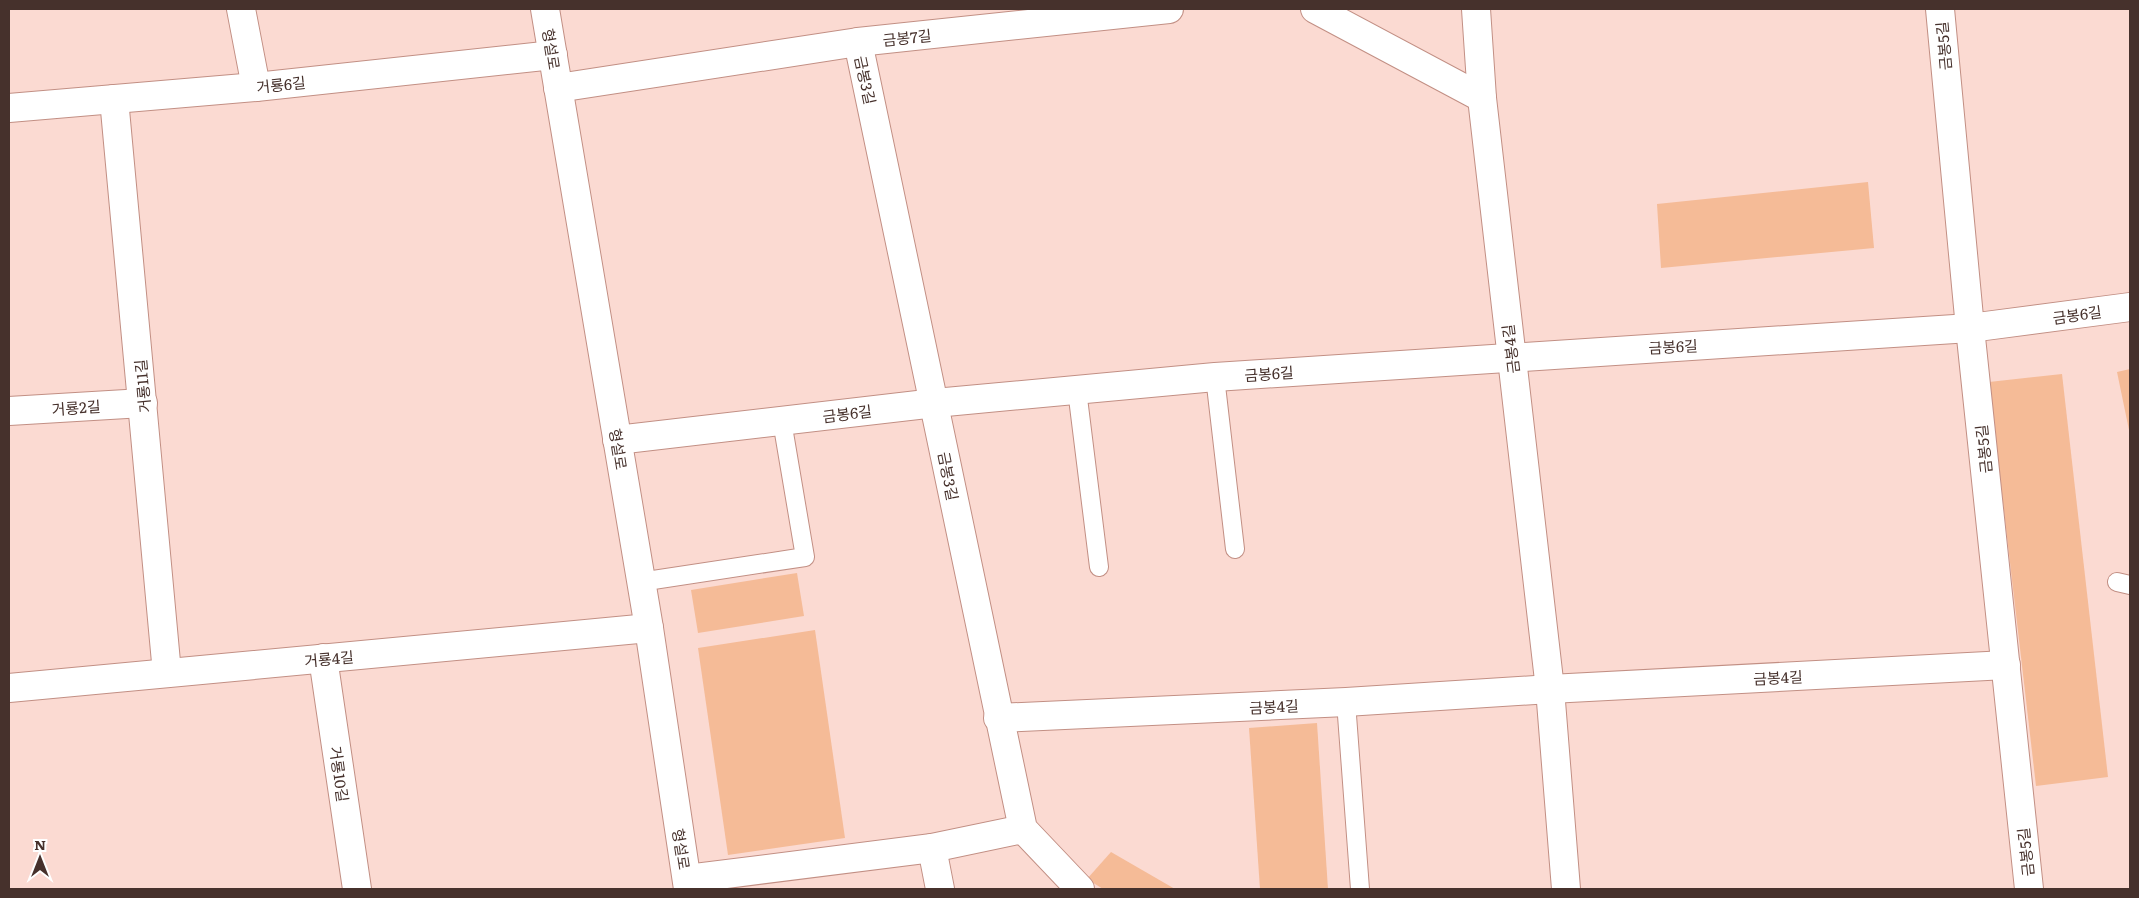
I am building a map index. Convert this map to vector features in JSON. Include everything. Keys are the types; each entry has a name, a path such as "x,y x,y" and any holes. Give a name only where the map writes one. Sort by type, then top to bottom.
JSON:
{"street":[{"path":"241,9 256,87"},
{"name":"형설로","path":"545,9 649,628 687,884"},
{"name":"금봉7길","path":"558,88 858,42 1169,9"},
{"path":"1315,9 1482,98"},
{"name":"금봉4길","path":"1476,9 1482,98 1550,688 1566,889"},
{"name":"금봉5길","path":"1940,9 1970,328 2029,889"},
{"name":"금봉3길","path":"858,42 935,403 998,718 1023,829"},
{"name":"거룡6길","path":"9,108 256,87 553,55"},
{"name":"거룡11길","path":"114,99 167,674"},
{"name":"금봉6길","path":"617,440 935,403 1215,377 1511,356 1970,328 2130,307"},
{"name":"거룡2길","path":"9,411 143,403"},
{"name":"거룡4길","path":"9,688 649,628"},
{"name":"거룡10길","path":"323,658 358,889"},
{"name":"금봉4길","path":"998,718 1346,702 1550,688 2006,665"},
{"path":"687,884 932,848 1023,829 1080,889"},
{"path":"932,848 940,889"}],"lane":[{"path":"1215,377 1235,549"},
{"path":"1077,390 1099,567"},
{"path":"640,582 805,557 782,421"},
{"path":"1346,702 1360,889"}],"building":[{"path":"1868,182 1874,248 1661,268 1657,204"},
{"path":"2130,369 2130,430 2129,430 2117,372"},
{"path":"2062,374 2108,777 2036,786 1989,382"},
{"path":"797,573 804,616 698,633 691,590"},
{"path":"815,630 845,838 728,855 698,648"},
{"path":"1317,723 1328,889 1260,889 1249,728"},
{"path":"1111,852 1175,889 1103,889 1087,879"}]}
